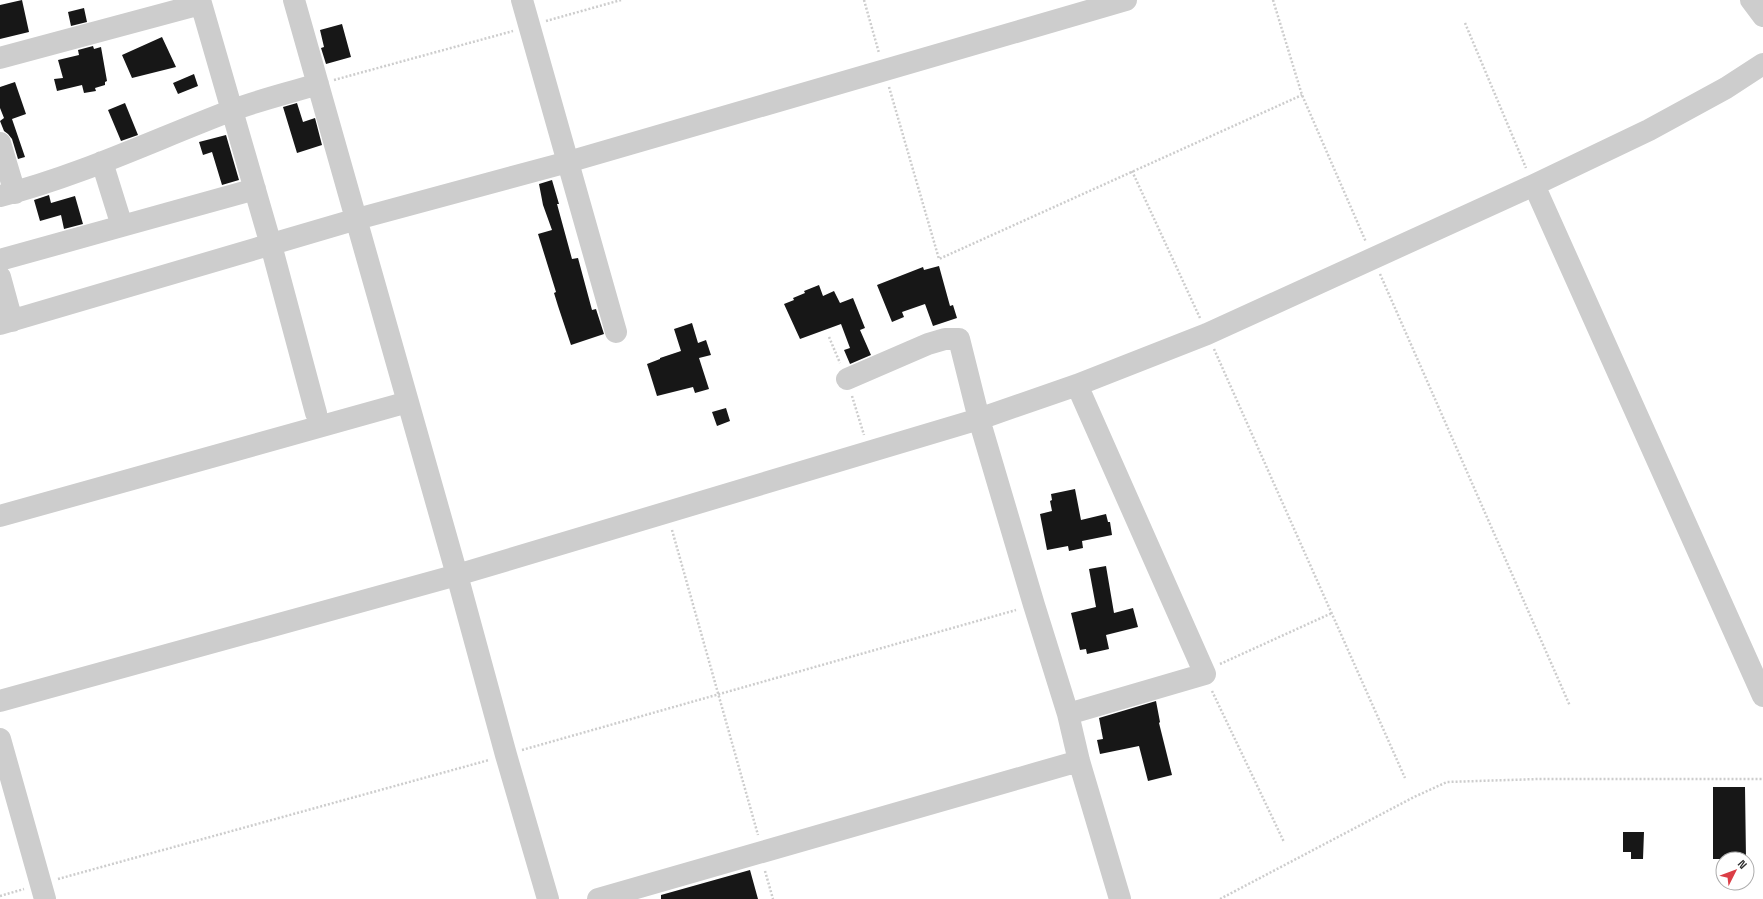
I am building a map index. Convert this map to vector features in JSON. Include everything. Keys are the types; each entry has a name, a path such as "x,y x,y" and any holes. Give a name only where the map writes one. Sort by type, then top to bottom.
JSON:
{"street":[{"path":"294,0 457,574 506,755 548,899"},
{"path":"522,0 616,332"},
{"path":"0,277 6,323 357,219 568,162 884,69 1126,0"},
{"path":"1751,0 1763,16"},
{"path":"0,58 200,2 271,245 316,412"},
{"path":"0,701 457,574 979,419 1077,385 1207,334 1534,185 1649,130 1726,88 1763,64"},
{"path":"0,143 7,195 102,162 232,110 318,84"},
{"path":"102,162 122,226"},
{"path":"1534,185 1763,696"},
{"path":"0,260 255,189"},
{"path":"847,379 928,344 945,339 959,339 979,419 1068,714 1079,761 1120,899"},
{"path":"1068,714 1204,673 1077,385"},
{"path":"0,516 408,402"},
{"path":"0,739 45,899"},
{"path":"598,899 1079,761"}],"path":[{"path":"318,84 621,0"},
{"path":"864,0 939,259 1302,95"},
{"path":"1273,0 1302,95 1570,706"},
{"path":"1464,24 1534,185"},
{"path":"1132,171 1207,334 1405,778"},
{"path":"667,512 773,899"},
{"path":"1284,842 1204,673 1332,613"},
{"path":"1220,899 1414,797 1446,782 1539,779 1763,779"}],"building":[{"path":"22,0 29,32 0,39 0,5"},
{"path":"84,8 87,22 71,26 68,12"},
{"path":"342,24 351,57 326,64 321,48 324,47 320,30"},
{"path":"162,37 176,67 132,78 122,55"},
{"path":"93,46 94,49 101,47 107,81 105,82 105,85 95,88 96,91 84,93 82,85 57,91 54,79 63,78 58,60 79,55 78,50"},
{"path":"194,74 198,86 178,94 173,83"},
{"path":"15,82 26,114 12,119 25,157 18,159 12,139 4,131 0,121 4,118 0,108 0,87"},
{"path":"125,103 138,135 121,141 108,110"},
{"path":"297,103 303,122 315,118 322,145 297,153 283,107"},
{"path":"226,135 239,180 222,185 212,152 203,155 199,142"},
{"path":"552,180 572,259 578,258 592,310 596,309 604,334 571,345 554,293 556,292 538,234 552,230 543,205 539,184"},
{"path":"49,195 51,203 75,196 83,224 64,229 61,215 40,221 34,200"},
{"path":"939,266 950,306 953,305 957,318 933,326 925,304 902,312 904,317 892,322 877,285 923,267 924,270"},
{"path":"819,285 823,296 834,291 840,303 853,298 865,328 860,330 871,355 850,364 844,350 850,348 841,324 800,339 784,304 805,293 804,291"},
{"path":"692,323 698,343 706,340 711,355 699,358 709,389 695,393 693,387 657,396 647,364 681,351 674,329"},
{"path":"726,408 730,421 717,426 712,412"},
{"path":"1075,489 1081,520 1106,514 1108,522 1110,522 1112,535 1082,541 1083,548 1069,551 1068,546 1047,550 1040,514 1052,511 1050,501 1052,500 1051,494"},
{"path":"1106,566 1114,613 1133,608 1138,627 1106,635 1109,649 1087,654 1086,649 1080,650 1071,613 1096,607 1089,569"},
{"path":"1156,701 1159,723 1172,775 1148,781 1139,746 1100,754 1097,740 1103,739 1099,718"},
{"path":"1713,787 1745,787 1746,851 1715,851 1715,859 1713,859"},
{"path":"1623,832 1644,832 1643,859 1631,859 1631,852 1623,852"},
{"path":"750,870 758,899 661,899 661,895"}]}
